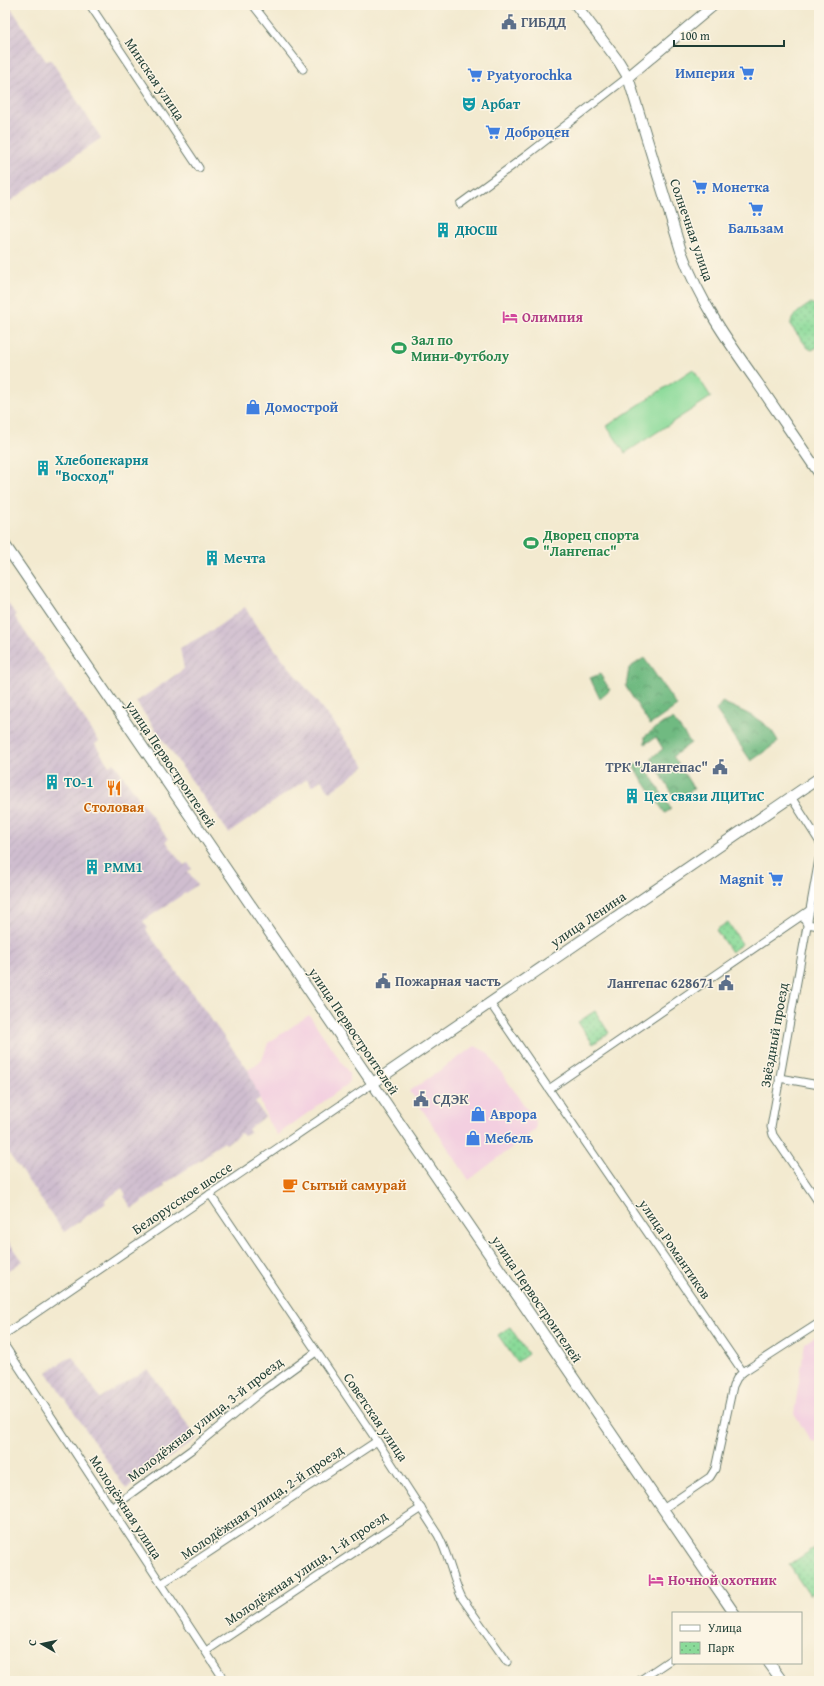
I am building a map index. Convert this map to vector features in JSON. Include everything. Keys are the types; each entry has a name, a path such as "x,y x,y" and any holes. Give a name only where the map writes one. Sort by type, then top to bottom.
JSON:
{"street":[{"name":"Минская улица","path":"90,5 199,168"},
{"path":"253,5 303,69"},
{"name":"Солнечная улица","path":"576,5 620,62 628,77 679,244 692,279 719,329 819,473"},
{"path":"460,204 527,155 628,77 714,5"},
{"name":"улица Первостроителей","path":"5,544 733,1612"},
{"name":"улица Ленина","path":"373,1083 819,778"},
{"path":"791,797 819,841"},
{"name":"Звёздный проезд","path":"819,858 771,1126 773,1135 819,1203"},
{"path":"549,1089 810,910"},
{"path":"800,916 807,924 819,926"},
{"name":"улица Романтиков","path":"490,1003 742,1372"},
{"path":"779,1078 819,1085"},
{"name":"Белорусское шоссе","path":"5,1334 373,1083"},
{"name":"Советская улица","path":"210,1194 421,1508 443,1543 462,1598 507,1662"},
{"path":"663,1509 710,1476 715,1469 733,1386 742,1372 819,1323"},
{"name":"Молодёжная улица","path":"5,1346 225,1681"},
{"name":"Молодёжная улица, 3-й проезд","path":"111,1508 191,1450 261,1392 316,1352"},
{"name":"Молодёжная улица, 2-й проезд","path":"162,1584 377,1441"},
{"name":"Молодёжная улица, 1-й проезд","path":"206,1651 421,1508"},
{"path":"640,1681 672,1659"},
{"path":"770,1664 782,1681"}],"shaded area":[{"path":"5,5 9,5 46,61 51,60 101,138 5,205"},
{"path":"5,599 16,615 15,617 99,741 95,744 109,766 114,763 168,839 166,841 180,861 184,865 188,863 192,869 188,871 197,885 143,921 148,928 146,930 248,1070 260,1099 255,1102 265,1117 248,1129 250,1132 244,1136 241,1133 226,1144 224,1142 210,1151 211,1153 164,1184 165,1186 132,1209 124,1196 126,1195 122,1188 104,1201 106,1203 64,1232 7,1151 5,1144"},
{"path":"245,607 254,623 341,732 340,733 365,766 330,792 321,780 312,786 307,779 229,833 136,702 184,669 180,648 213,630"},
{"path":"309,1015 349,1073 348,1084 277,1135 268,1121 248,1070 262,1060 268,1043"},
{"name":"Аврора","path":"475,1046 487,1052 536,1122 536,1129 469,1180 410,1091"},
{"path":"5,1237 23,1261 5,1273"},
{"path":"819,1334 819,1442 811,1441 794,1414 805,1343"},
{"path":"72,1356 100,1398 148,1369 197,1438 126,1489 47,1372"}],"green space":[{"path":"811,303 816,306 819,304 819,346 812,350 808,348 791,326 794,316"},
{"path":"693,369 711,397 625,453 607,426"},
{"path":"644,658 677,706 650,725 626,687 629,668"},
{"path":"600,674 610,690 600,699 590,678"},
{"path":"722,702 762,722 769,728 778,742 751,761 716,710"},
{"path":"673,719 691,743 673,756 694,789 676,800 651,758 663,749 656,737 645,744 645,736 663,723"},
{"path":"642,762 671,809 665,813 633,766"},
{"path":"728,922 742,944 731,952 716,930"},
{"path":"595,1011 609,1033 593,1044 578,1022"},
{"path":"510,1327 528,1354 517,1362 498,1335"},
{"path":"819,1545 819,1590 810,1596 789,1565"}],"place":[{"name":"ГИБДД","path":"509,22"},
{"name":"Империя","path":"747,73"},
{"name":"Pyatyorochka","path":"475,75"},
{"name":"Арбат","path":"469,104"},
{"name":"Доброцен","path":"493,132"},
{"name":"Монетка","path":"700,187"},
{"name":"Бальзам","path":"756,209"},
{"name":"ДЮСШ","path":"443,230"},
{"name":"Олимпия","path":"510,317"},
{"name":"Зал по Мини-Футболу","path":"399,348"},
{"name":"Домострой","path":"253,407"},
{"name":"Хлебопекарня \"Восход\"","path":"43,468"},
{"name":"Дворец спорта \"Лангепас\"","path":"531,543"},
{"name":"Мечта","path":"212,558"},
{"name":"ТРК \"Лангепас\"","path":"720,767"},
{"name":"ТО-1","path":"52,782"},
{"name":"Столовая","path":"114,788"},
{"name":"Цех связи ЛЦИТиС","path":"632,796"},
{"name":"РММ1","path":"92,867"},
{"name":"Magnit","path":"776,879"},
{"name":"Пожарная часть","path":"383,981"},
{"name":"Лангепас 628671","path":"726,983"},
{"name":"СДЭК","path":"421,1099"},
{"name":"Аврора","path":"478,1114"},
{"name":"Мебель","path":"473,1138"},
{"name":"Сытый самурай","path":"290,1185"},
{"name":"Ночной охотник","path":"656,1580"}]}
